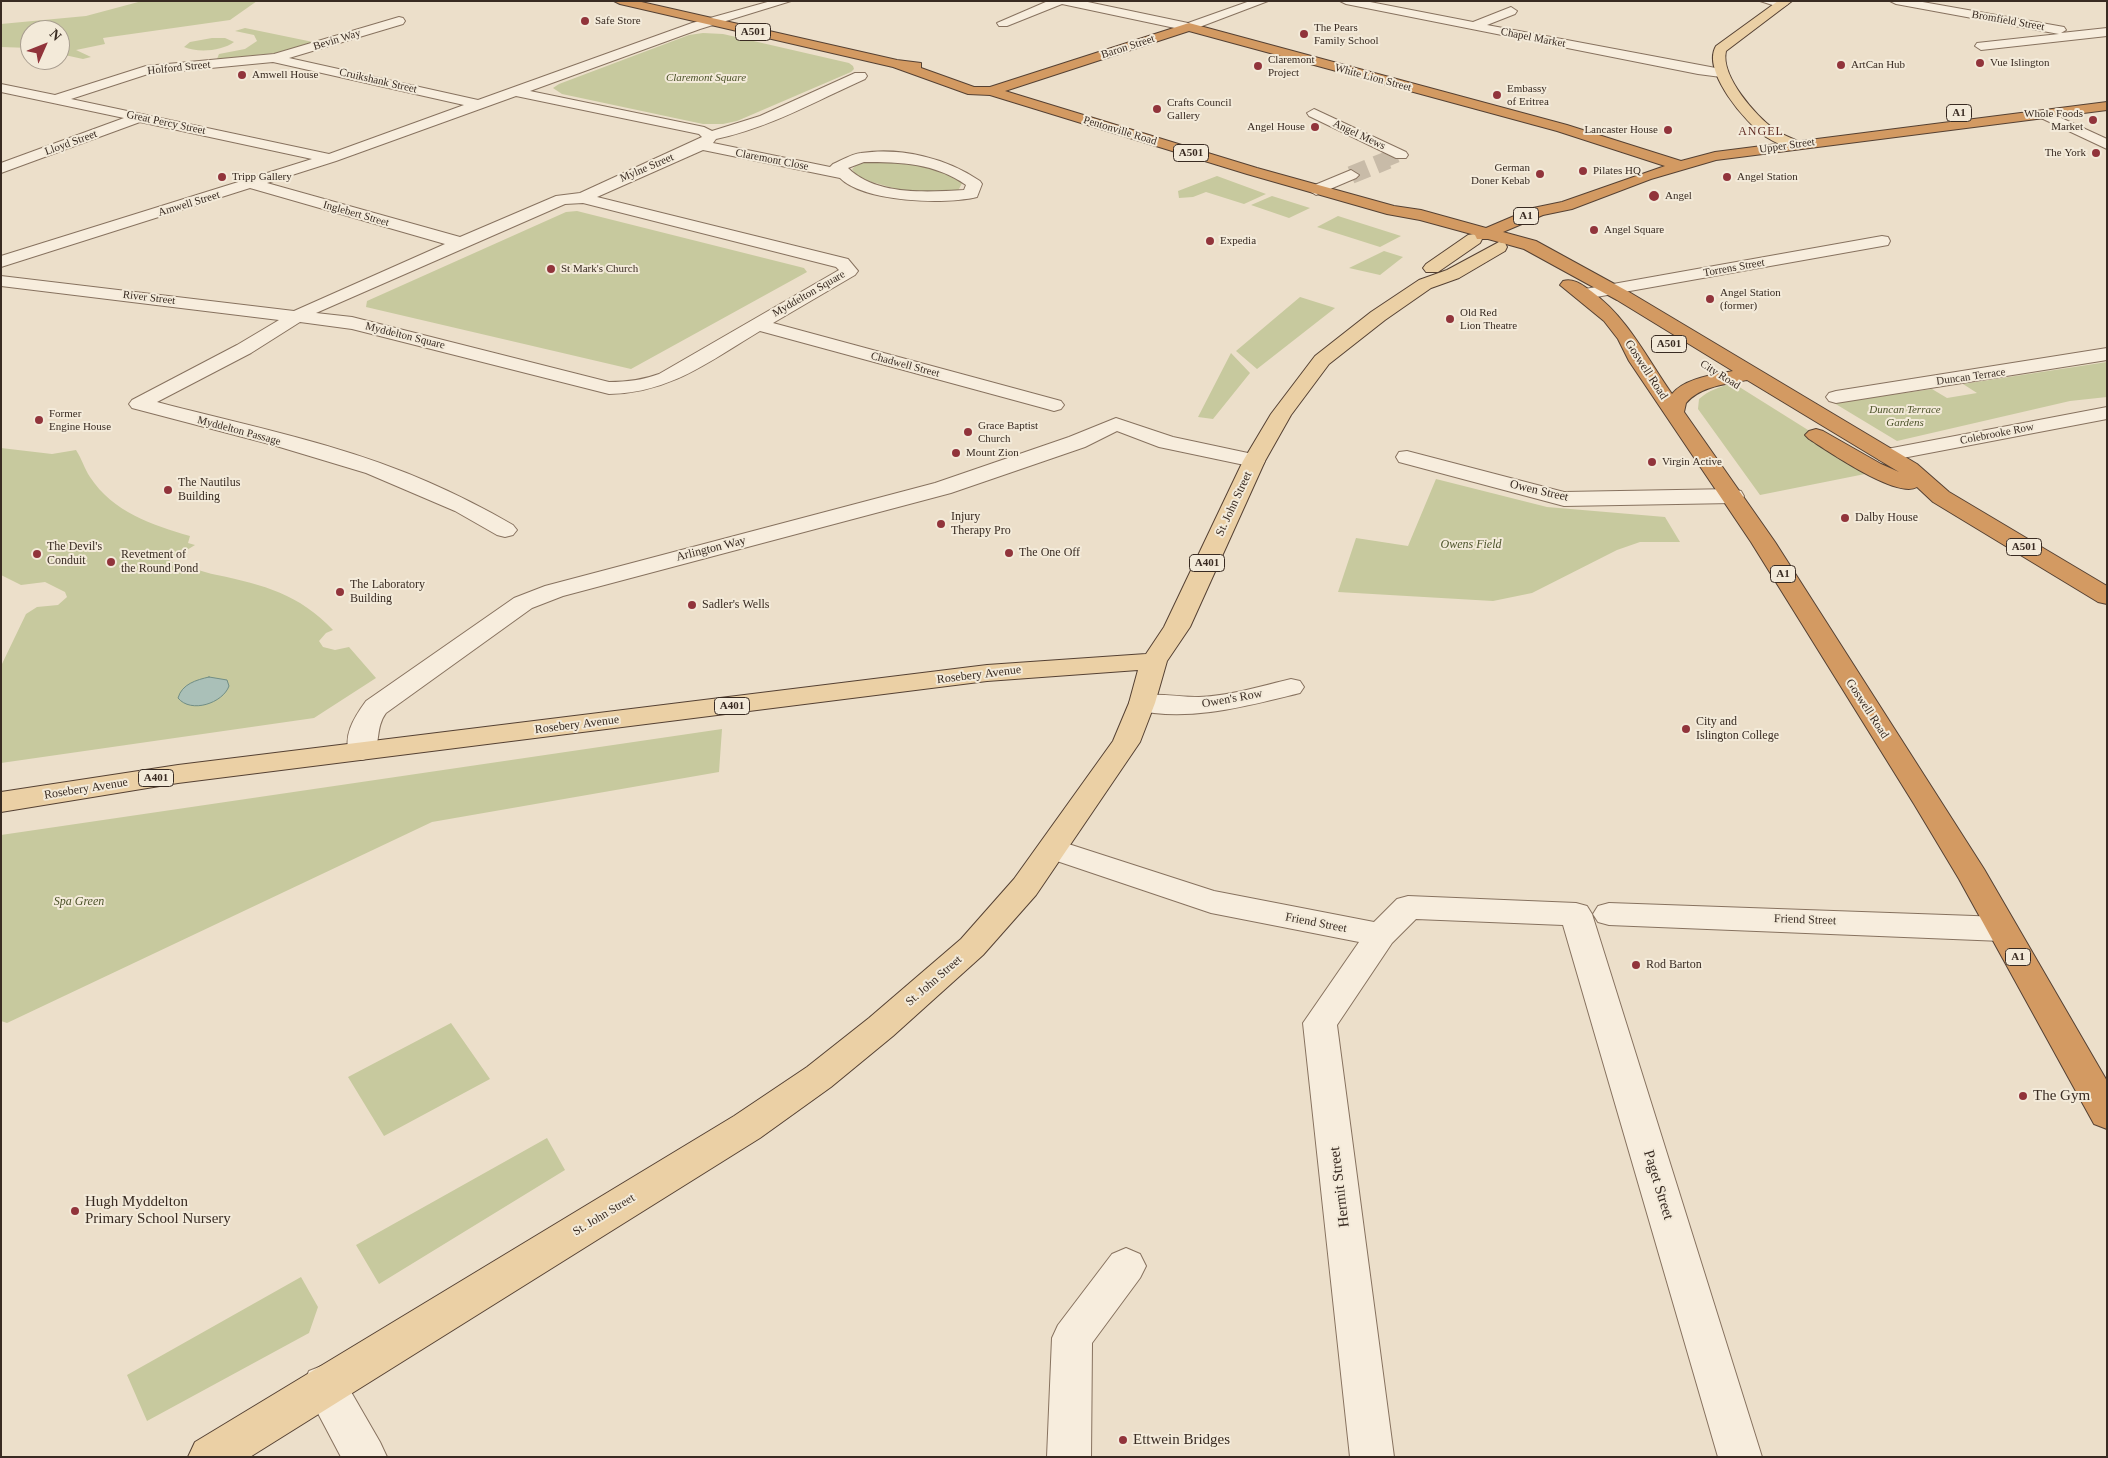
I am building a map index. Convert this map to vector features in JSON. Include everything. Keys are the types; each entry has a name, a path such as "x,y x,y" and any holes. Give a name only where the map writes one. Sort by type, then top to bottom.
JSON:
{"highway":[{"name":"Pentonville Road","path":"620,1 897,64 923,66 975,79 994,85 991,90 1316,190 1393,211 1412,220 1481,235"},
{"name":"Baron Street","path":"991,90 1188,27"},
{"name":"White Lion Street","path":"1188,27 1562,128 1678,165"},
{"name":"Upper Street","path":"1715,156 1733,141 1770,133 2107,98"},
{"name":"Upper Street","path":"1715,156 2107,106"},
{"name":"A1","path":"1481,235 1539,211 1566,206 1678,165 1715,156"},
{"name":"A1","path":"1506,243 1554,216 1566,206"},
{"name":"City Road","path":"1481,235 1506,243 1540,249 1612,290 1910,469 1942,497"},
{"name":"City Road","path":"1506,243 1585,294 1610,316 1642,328 1872,469 1942,497 2107,597"},
{"name":"Goswell Road","path":"1610,316 1733,496 1927,802 2104,1104"},
{"path":"1674,411 1673,404 1682,393 1726,378 1751,373"}],"main road":[{"path":"1784,2 1720,49 1716,60 1721,73 1742,105 1770,133 1795,145"},
{"name":"St. John Street","path":"1425,284 1432,269 1481,235"},
{"name":"St. John Street","path":"210,1457 324,1385 747,1127 820,1077 881,1027 972,947 1025,887 1126,742 1142,703 1154,661 1177,627 1254,461 1281,414 1322,360 1378,316 1425,284 1453,274 1506,243"},
{"name":"Rosebery Avenue","path":"1,802 178,774 803,698 987,673 1154,661"}],"street":[{"path":"518,92 708,22 785,1"},
{"path":"1003,23 1059,1"},
{"name":"White Lion Street","path":"1065,1 1188,27"},
{"name":"Chapel Market","path":"1346,1 1721,73"},
{"path":"1766,1 1784,2"},
{"name":"Bromfield Street","path":"1896,1 2060,30"},
{"name":"Baron Street","path":"1188,27 1257,3"},
{"path":"1474,26 1511,11"},
{"name":"Bevin Way","path":"275,58 399,21"},
{"path":"1981,46 2107,32"},
{"name":"Holford Street","path":"57,99 151,70 275,58"},
{"name":"Cruikshank Street","path":"275,58 482,105"},
{"path":"518,92 704,131 705,141 751,124 860,76"},
{"name":"Great Percy Street","path":"1,88 330,158"},
{"name":"Amwell Street","path":"1,262 252,184 518,92"},
{"name":"Angel Mews","path":"1314,113 1401,155 1397,156"},
{"path":"2046,115 2089,134 2107,145"},
{"name":"Lloyd Street","path":"1,168 141,117"},
{"path":"2089,134 2107,132"},
{"name":"Claremont Close","path":"705,141 843,174 878,189 906,195 941,197 971,194 974,184 962,174 935,164 905,157 862,157 838,167 843,174"},
{"name":"Mylne Street","path":"583,198 705,141"},
{"path":"1316,190 1351,175"},
{"name":"Inglebert Street","path":"252,184 461,243"},
{"name":"Myddelton Square","path":"583,198 842,263 849,271 655,383 609,388 397,333 352,323 297,316 562,200 583,198"},
{"name":"Torrens Street","path":"1585,294 1882,241"},
{"name":"River Street","path":"1,281 297,316"},
{"name":"Myddelton Passage","path":"297,316 244,349 138,404 382,470 479,515 505,530"},
{"name":"Chadwell Street","path":"756,324 1054,406"},
{"name":"Duncan Terrace","path":"1836,397 2036,367 2107,354"},
{"name":"Colebrooke Row","path":"1887,455 2107,414"},
{"name":"Arlington Way","path":"362,751 365,722 376,707 523,603 554,591 944,488 1077,442 1116,424 1178,445 1254,461"},
{"name":"Owen Street","path":"1408,457 1564,499 1733,496"},
{"name":"Owen's Row","path":"1142,703 1182,705 1222,703 1291,687"},
{"name":"Friend Street","path":"1052,849 1211,902 1381,935 1408,907 2002,929"},
{"name":"Paget Street","path":"1593,914 1740,1457"},
{"name":"Hermit Street","path":"1372,1457 1320,1023 1381,935"},
{"path":"1069,1457 1072,1338 1126,1266"},
{"path":"324,1385 365,1457"}],"green space":[{"path":"142,1 257,1 230,20 103,38 105,44 76,50 91,57 83,59 70,56 70,20 44,20 86,16"},
{"path":"20,22 20,48 1,47 1,24"},
{"path":"245,28 313,42 276,53 217,59 219,54 245,49 257,41 254,35 235,31"},
{"name":"Claremont Square","path":"703,33 723,34 849,63 854,69 851,72 737,121 723,124 703,124 562,94 553,88 559,84 689,35"},
{"path":"225,38 234,42 210,50 196,50 184,47 190,42"},
{"path":"876,160 921,165 943,171 962,183 958,191 938,194 907,192 858,178 852,169 859,163"},
{"path":"1217,176 1266,194 1244,204 1206,192 1193,197 1179,198 1178,191"},
{"path":"1272,196 1310,208 1289,218 1251,205"},
{"path":"577,211 804,268 807,272 631,369 366,307 367,301 566,212"},
{"path":"1338,216 1401,236 1380,247 1317,227"},
{"path":"1384,251 1403,257 1380,275 1349,268"},
{"path":"1300,297 1335,308 1257,369 1236,351"},
{"path":"1231,353 1250,373 1213,419 1198,417"},
{"name":"Duncan Terrace Gardens","path":"2107,362 2107,397 2070,401 1897,441 1834,403 1932,389 1947,398 1977,393 1963,384"},
{"path":"1733,383 1875,472 1760,495 1698,409 1699,399 1707,393"},
{"path":"1,448 52,454 76,450 90,477 110,499 134,516 190,536 188,543 195,545 169,561 265,587 294,599 333,630 326,633 319,641 323,647 335,650 349,647 376,678 314,718 1,763 1,666 26,614 37,607 58,605 67,597 65,592 45,582 21,585 1,575"},
{"name":"Owens Field","path":"1436,479 1547,507 1665,517 1680,542 1640,542 1617,550 1532,593 1493,601 1338,592 1356,538 1408,546"},
{"name":"Spa Green","path":"722,729 719,772 432,822 7,1023 1,1021 1,835"},
{"path":"451,1023 490,1079 384,1136 348,1077"},
{"path":"547,1138 565,1170 379,1284 356,1245"},
{"path":"301,1277 318,1307 309,1333 147,1421 127,1375"}],"water":[{"path":"209,677 227,680 229,686 220,697 198,706 184,703 178,698 186,686"}],"tunnel":[{"path":"1385,161 1397,156"},
{"path":"1351,175 1388,160"}],"place":[{"name":"Safe Store","path":"585,21"},
{"name":"The Pears Family School","path":"1304,34"},
{"name":"Vue Islington","path":"1980,63"},
{"name":"ArtCan Hub","path":"1841,65"},
{"name":"Claremont Project","path":"1258,66"},
{"name":"Amwell House","path":"242,75"},
{"name":"Embassy of Eritrea","path":"1497,95"},
{"name":"Crafts Council Gallery","path":"1157,109"},
{"name":"Whole Foods Market","path":"2093,120"},
{"name":"Angel House","path":"1315,127"},
{"name":"Lancaster House","path":"1668,130"},
{"name":"The York","path":"2096,153"},
{"name":"Pilates HQ","path":"1583,171"},
{"name":"German Doner Kebab","path":"1540,174"},
{"name":"Tripp Gallery","path":"222,177"},
{"name":"Angel Station","path":"1727,177"},
{"name":"Angel","path":"1654,196"},
{"name":"Angel Square","path":"1594,230"},
{"name":"Expedia","path":"1210,241"},
{"name":"St Mark's Church","path":"551,269"},
{"name":"Angel Station (former)","path":"1710,299"},
{"name":"Old Red Lion Theatre","path":"1450,319"},
{"name":"Former Engine House","path":"39,420"},
{"name":"Grace Baptist Church","path":"968,432"},
{"name":"Mount Zion","path":"956,453"},
{"name":"Virgin Active","path":"1652,462"},
{"name":"The Nautilus Building","path":"168,490"},
{"name":"Dalby House","path":"1845,518"},
{"name":"Injury Therapy Pro","path":"941,524"},
{"name":"The One Off","path":"1009,553"},
{"name":"The Devil's Conduit","path":"37,554"},
{"name":"Revetment of the Round Pond","path":"111,562"},
{"name":"The Laboratory Building","path":"340,592"},
{"name":"Sadler's Wells","path":"692,605"},
{"name":"City and Islington College","path":"1686,729"},
{"name":"Rod Barton","path":"1636,965"},
{"name":"The Gym","path":"2023,1096"},
{"name":"Hugh Myddelton Primary School Nursery","path":"75,1211"},
{"name":"Ettwein Bridges","path":"1123,1440"}],"district":[{"name":"ANGEL","path":"1761,132"}]}
